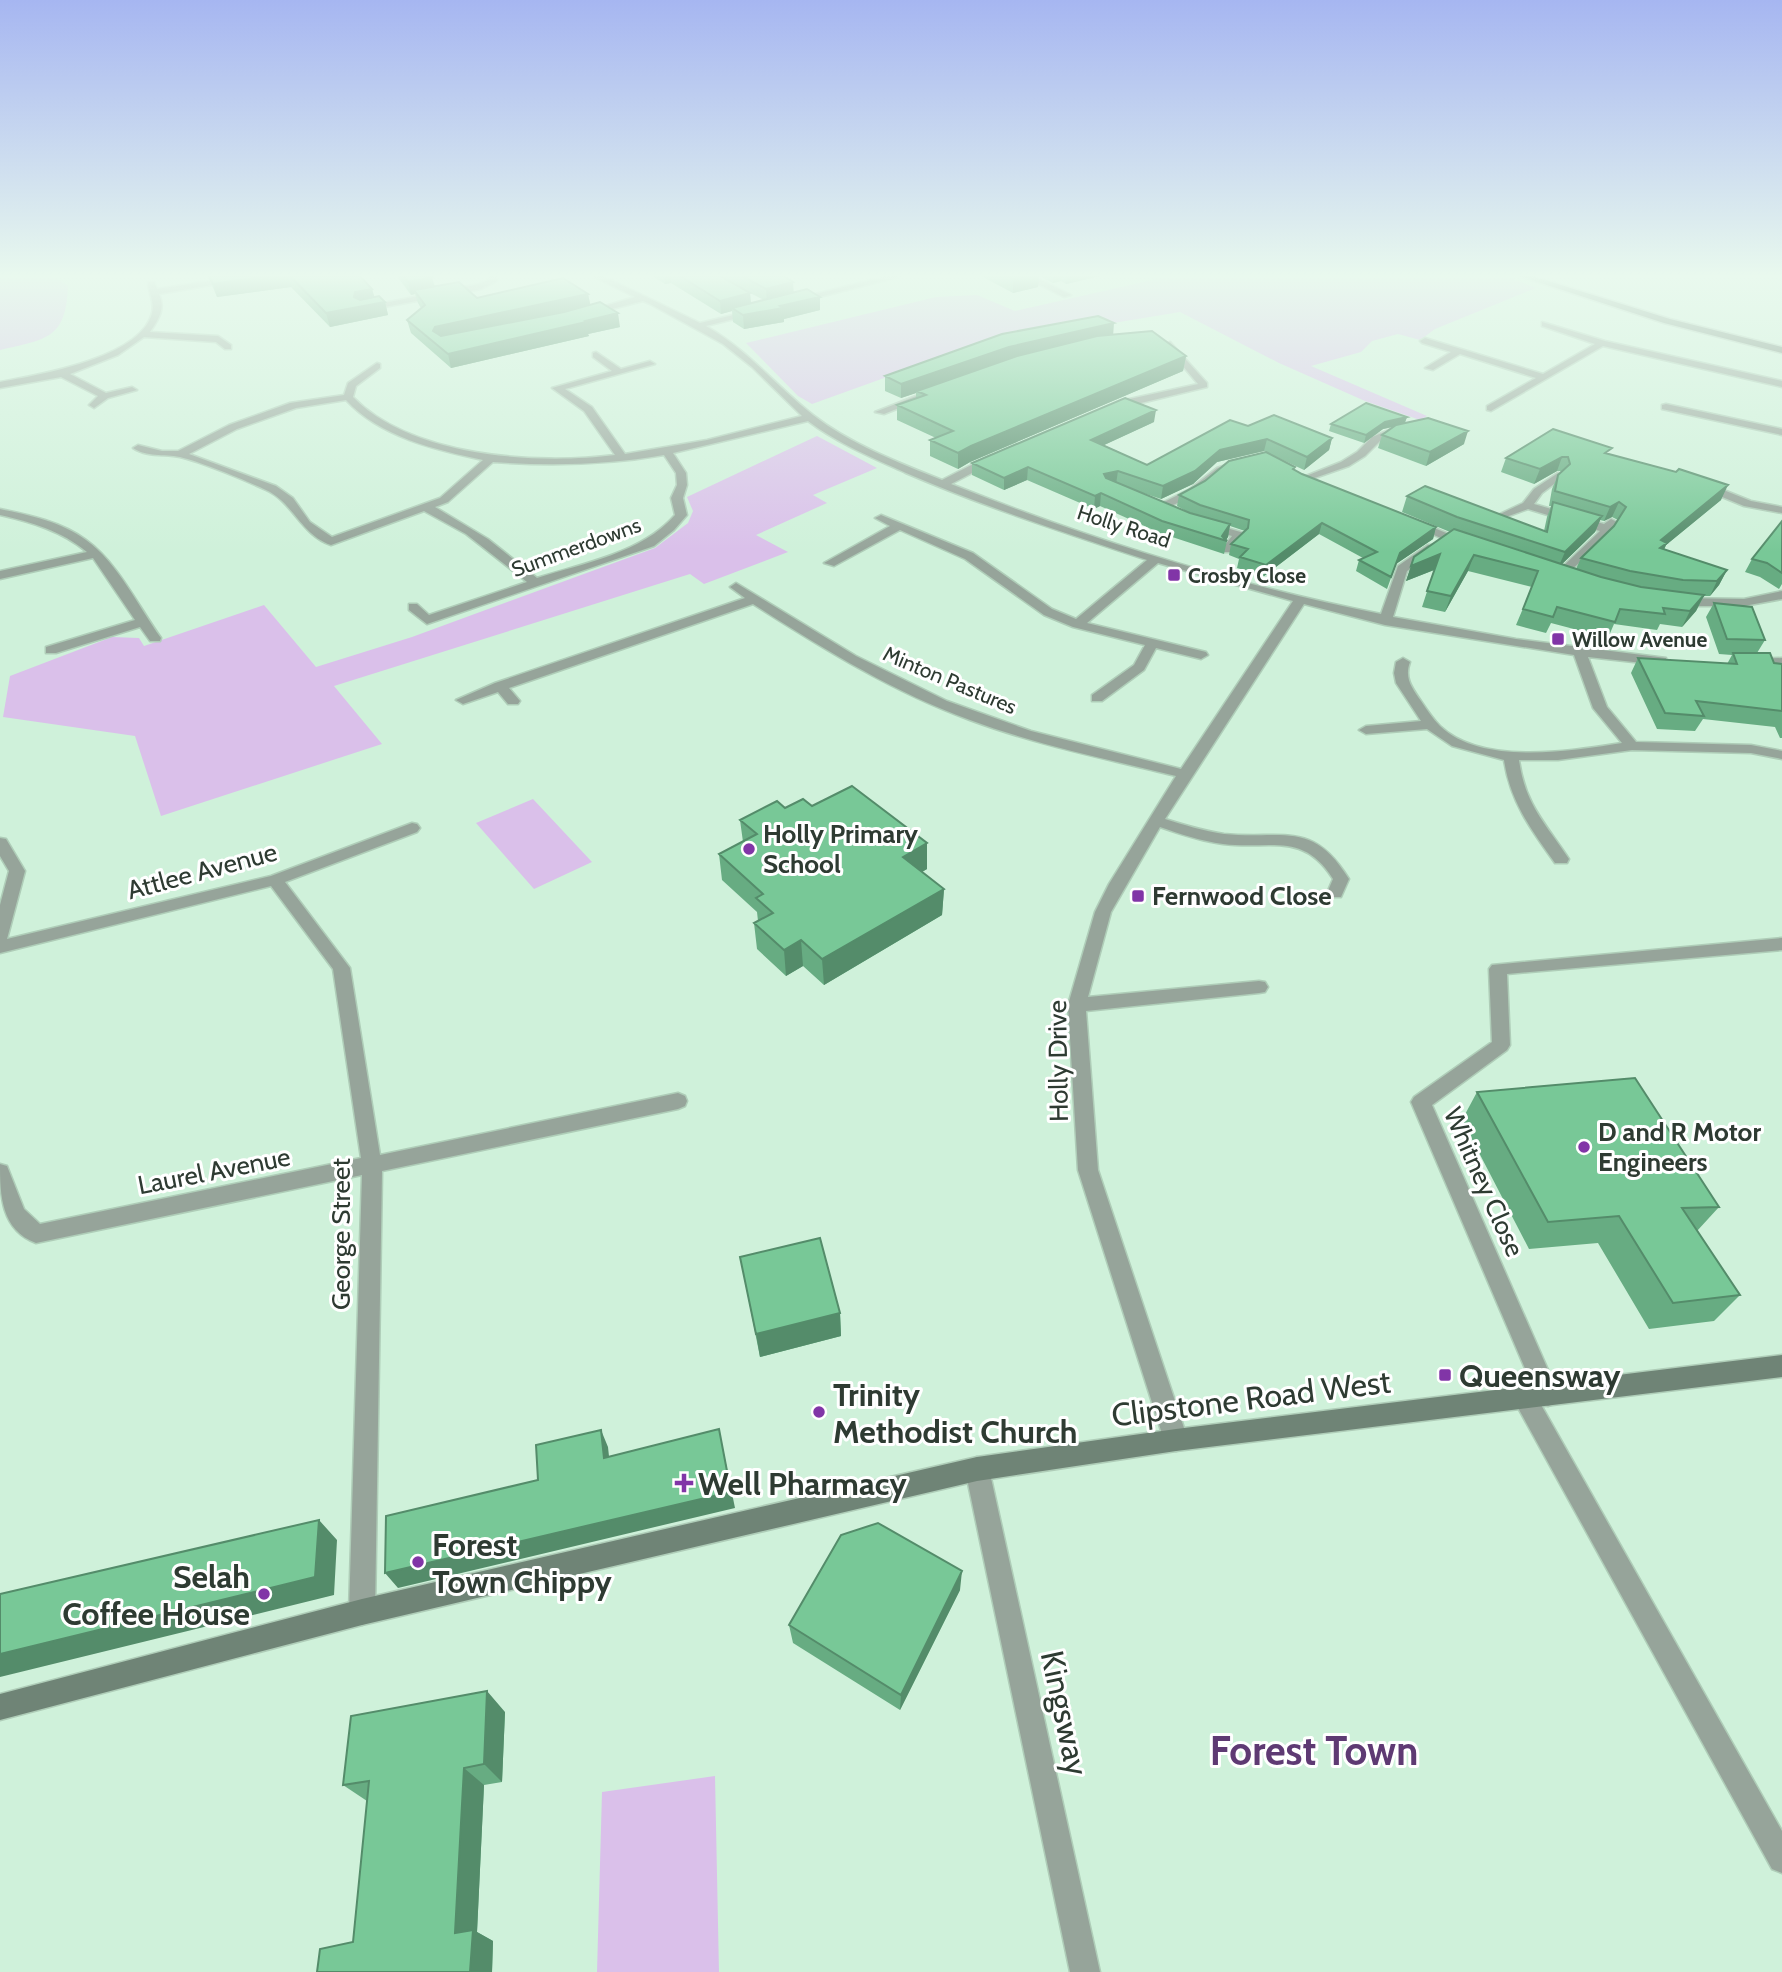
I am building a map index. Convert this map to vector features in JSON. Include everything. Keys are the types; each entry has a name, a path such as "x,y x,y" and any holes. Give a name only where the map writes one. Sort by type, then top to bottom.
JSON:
{"main road":[{"name":"Clipstone Road West","path":"0,1707 362,1612 978,1469 1176,1440 1782,1366"}],"street":[{"path":"0,385 76,368"},
{"path":"348,397 351,386 374,368"},
{"path":"614,368 619,372"},
{"path":"621,456 588,408 557,388 633,368"},
{"name":"Holly Road","path":"756,368 807,418 869,452 1037,520 1154,559 1385,621 1580,654 1673,662"},
{"path":"1104,413 1129,402 1204,385 1190,368"},
{"path":"1515,368 1544,377"},
{"path":"1491,408 1559,368"},
{"path":"1712,368 1782,384"},
{"path":"63,373 106,396"},
{"path":"94,405 106,396 132,390"},
{"path":"880,412 935,393"},
{"path":"348,397 360,411 423,443 449,451 491,458 553,462 589,462 732,439 807,418"},
{"path":"180,454 233,426 294,405 348,397"},
{"path":"1666,407 1782,432"},
{"path":"1319,483 1301,475 1345,464 1361,454 1376,439 1405,427 1420,426"},
{"path":"138,448 162,454 180,454 272,488 289,500 306,524 331,541 444,500 491,458"},
{"name":"Summerdowns","path":"413,607 427,620 650,544 681,515 677,498 682,485 681,473 666,450"},
{"path":"943,484 1001,455"},
{"path":"1162,506 1198,488 1210,474 1222,467 1254,459"},
{"path":"1506,514 1527,505 1538,491 1558,476"},
{"path":"1692,480 1748,503 1782,510"},
{"path":"1149,502 1193,522 1240,535 1228,549"},
{"path":"1527,505 1609,525 1602,537 1561,575"},
{"path":"427,508 467,529 508,558 535,583"},
{"path":"0,512 27,518 81,541 96,554 141,622 155,638"},
{"path":"881,518 969,555 1048,612 1078,624 1201,655"},
{"path":"1385,621 1402,569 1454,539 1409,521"},
{"path":"830,563 900,526"},
{"path":"0,575 96,554"},
{"path":"1078,624 1154,559"},
{"name":"Minton Pastures","path":"736,587 868,668 972,716 1005,728 1185,774"},
{"path":"1664,599 1724,604 1782,594"},
{"path":"463,700 755,599"},
{"name":"Holly Drive","path":"1176,1440 1088,1170 1077,1005 1103,912 1117,884 1185,774 1300,600"},
{"path":"51,650 141,622"},
{"path":"1097,698 1139,667 1152,643"},
{"path":"1580,654 1600,708 1632,746"},
{"path":"1404,662 1400,676 1403,685 1431,724 1437,731 1466,746 1511,755 1553,756 1632,746 1751,749 1782,755"},
{"path":"1733,664 1782,662"},
{"path":"500,686 513,701"},
{"path":"1366,730 1431,724"},
{"path":"1511,755 1514,786 1520,804 1561,859"},
{"path":"1156,821 1212,837 1273,837 1297,841 1331,860 1341,879 1335,893"},
{"name":"Attlee Avenue","path":"0,947 275,880 412,828"},
{"path":"0,843 17,871 0,937"},
{"name":"George Street","path":"275,880 341,968 372,1166 362,1612"},
{"name":"Whitney Close","path":"1536,1397 1420,1102 1501,1045 1498,969 1782,944"},
{"path":"1077,1005 1259,987"},
{"name":"Laurel Avenue","path":"0,1172 16,1214 36,1234 678,1101"},
{"path":"1536,1397 1782,1859"},
{"name":"Kingsway","path":"978,1469 1085,1972"}],"shaded area":[{"path":"771,368 912,368 812,404 798,396"},
{"path":"1290,368 1316,368 1427,416 1420,420 1365,401"},
{"path":"817,436 877,468 813,495 827,503 756,535 788,552 704,584 690,574 334,686 382,744 161,816 135,736 3,717 10,676 112,637 139,638 144,646 264,605 316,667 412,637 655,548 688,523 693,511 687,497"},
{"path":"533,799 592,862 534,889 476,823"},
{"path":"715,1776 719,1972 597,1972 602,1792"}],"building":[{"path":"907,368 948,368 901,384 885,376"},
{"path":"983,368 1157,368 958,453 930,440 953,431 897,405 926,395 917,391"},
{"path":"1125,398 1156,410 1091,440 1147,465 1230,420 1248,426 1274,415 1332,438 1307,457 1267,439 1220,450 1195,471 1163,486 1118,471 1104,474 1106,478 1190,513 1230,524 1222,536 1227,541 1162,521 1101,493 1095,496 1028,467 1004,478 972,463"},
{"path":"1366,403 1407,417 1385,422 1366,435 1331,424"},
{"path":"1428,418 1468,431 1430,452 1382,435 1396,425"},
{"path":"1553,429 1612,448 1605,453 1676,472 1679,469 1728,485 1661,540 1667,543 1660,548 1727,570 1717,581 1683,580 1630,571 1581,558 1614,526 1626,507 1619,502 1610,507 1555,491 1558,475 1570,464 1568,457 1562,457 1540,469 1506,458"},
{"path":"1266,452 1295,467 1293,469 1302,474 1436,527 1400,553 1391,577 1359,560 1377,552 1322,523 1266,565 1240,557 1248,549 1231,544 1248,528 1249,520 1200,505 1179,495 1205,481 1229,461"},
{"path":"1425,486 1547,532 1553,502 1602,516 1565,552 1457,517 1407,496"},
{"path":"1782,521 1782,573 1767,563 1752,559"},
{"path":"1454,529 1601,577 1641,587 1704,595 1690,611 1663,608 1665,614 1620,609 1615,622 1557,607 1553,617 1523,609 1538,571 1474,555 1451,596 1427,591 1440,554 1411,566 1414,557"},
{"path":"1714,603 1752,607 1765,640 1727,639"},
{"path":"1733,653 1770,653 1774,663 1782,664 1782,711 1696,701 1704,716 1665,713 1638,658 1737,664"},
{"path":"852,786 927,843 903,857 944,889 822,959 801,940 784,950 754,923 773,913 756,898 763,894 719,854 757,834 740,820 777,801 785,808 803,799 812,806"},
{"path":"1635,1078 1719,1207 1682,1208 1740,1295 1673,1303 1619,1216 1548,1222 1477,1092"},
{"path":"820,1238 840,1313 756,1334 740,1257"},
{"path":"719,1429 731,1492 385,1573 386,1516 538,1480 536,1445 601,1430 604,1458"},
{"path":"319,1520 315,1577 0,1654 0,1594"},
{"path":"878,1523 962,1571 901,1695 789,1625 841,1535"},
{"path":"487,1691 484,1764 464,1768 455,1933 473,1930 470,1972 317,1972 320,1949 353,1942 369,1781 343,1785 351,1716"}],"place":[{"name":"Crosby Close","path":"1174,575"},
{"name":"Willow Avenue","path":"1558,639"},
{"name":"Holly Primary School","path":"749,849"},
{"name":"Fernwood Close","path":"1138,896"},
{"name":"D and R Motor Engineers","path":"1584,1147"},
{"name":"Queensway","path":"1445,1375"},
{"name":"Trinity Methodist Church","path":"819,1412"},
{"name":"Well Pharmacy","path":"684,1483"},
{"name":"Forest Town Chippy","path":"418,1562"},
{"name":"Selah Coffee House","path":"264,1594"}],"district":[{"name":"Forest Town","path":"1314,1750"}]}
